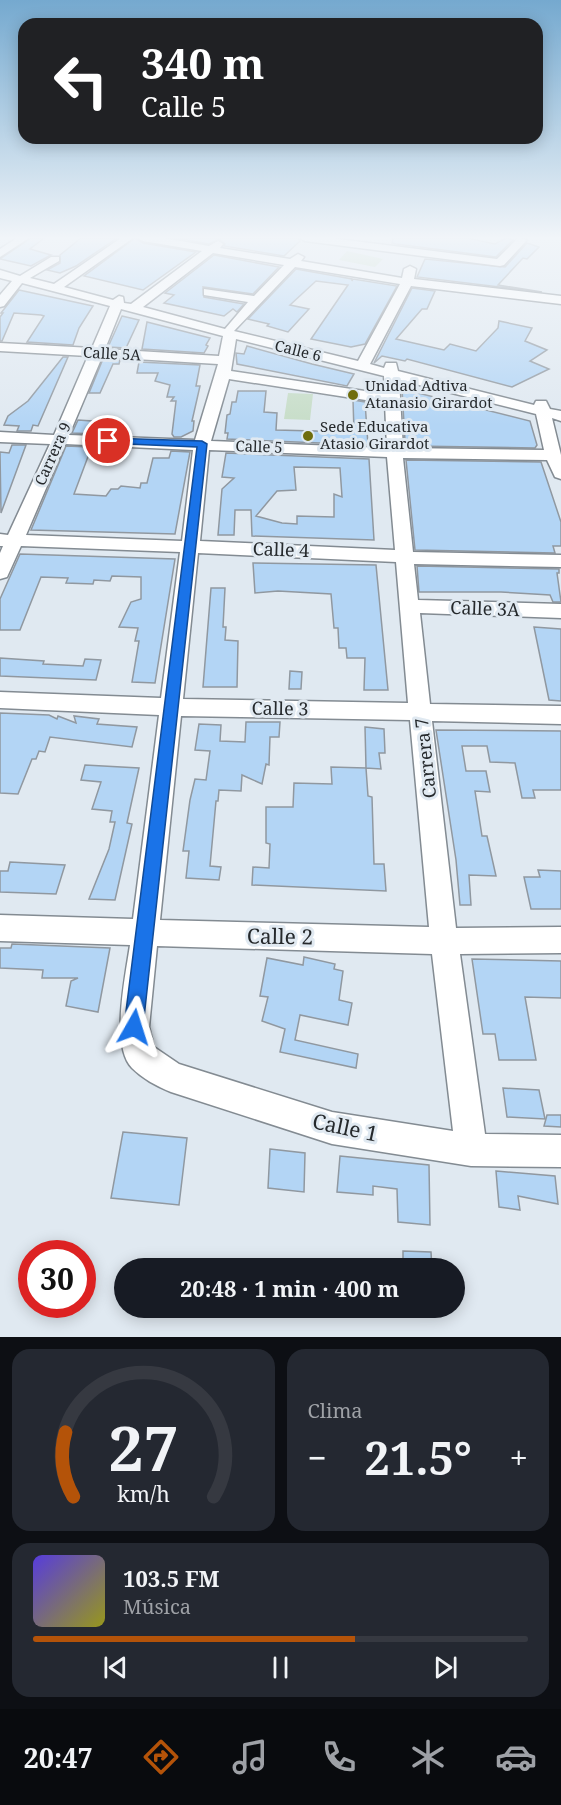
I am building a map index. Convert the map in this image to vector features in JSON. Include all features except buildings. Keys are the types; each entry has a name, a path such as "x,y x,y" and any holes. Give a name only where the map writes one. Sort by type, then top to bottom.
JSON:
{"street":[{"name":"Calle 6","path":"111,300 117,302"},
{"name":"Calle 6","path":"112,300 542,407 561,409"},
{"path":"135,307 144,300"},
{"path":"144,933 202,444 223,367 230,331 256,300"},
{"path":"364,363 397,300"},
{"name":"Carrera 9","path":"0,573 6,545 60,439 117,302"},
{"name":"Calle 5A","path":"0,347 97,353 223,367 391,399"},
{"name":"Carrera 7","path":"390,369 409,606 444,940 471,1150"},
{"name":"Calle 6","path":"542,407 561,416"},
{"path":"542,407 553,455 561,474"},
{"name":"Calle 5","path":"0,437 395,453 553,455"},
{"path":"6,545 191,552 390,564 405,558 561,561"},
{"name":"Calle 3A","path":"409,606 561,611"},
{"name":"Calle 3","path":"0,700 172,707 561,715"},
{"name":"Calle 2","path":"0,928 444,940 561,940"},
{"name":"Calle 1","path":"144,933 134,1027 141,1056 171,1077 332,1128 471,1150 561,1151"}],"green space":[{"path":"288,393 313,394 310,420 284,419"}],"place":[{"name":"Unidad Adtiva Atanasio Girardot","path":"353,395"},
{"name":"Sede Educativa Atasio Girardot","path":"308,436"}],"route":[{"path":"108,441 202,444 192,547 134,1027"}]}
